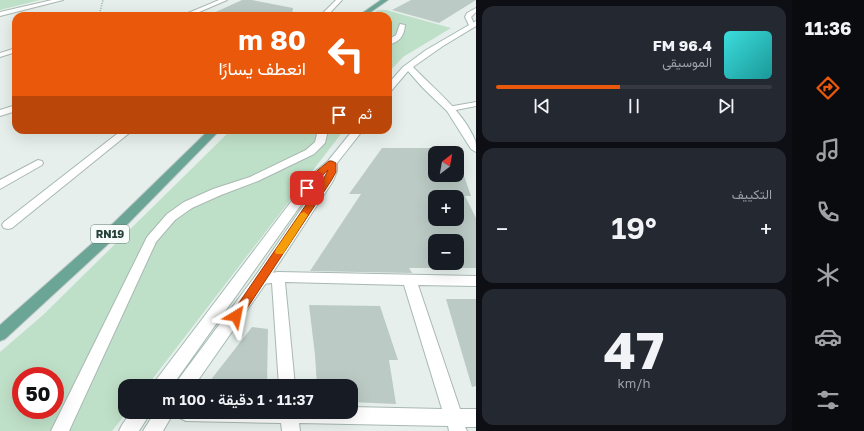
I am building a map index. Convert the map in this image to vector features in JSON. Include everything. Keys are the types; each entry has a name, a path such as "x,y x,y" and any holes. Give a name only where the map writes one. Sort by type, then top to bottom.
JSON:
{"main road":[{"path":"367,12 386,0"},
{"name":"RN19","path":"0,334 101,243 211,134"}],"street":[{"path":"0,14 60,0"},
{"path":"194,12 224,0"},
{"path":"327,12 339,0"},
{"path":"392,41 402,35 402,25"},
{"path":"392,85 409,68 432,49 474,25"},
{"path":"0,55 12,51"},
{"path":"409,68 451,109 476,148"},
{"path":"0,113 12,109"},
{"path":"8,224 123,134"},
{"path":"60,431 151,240 171,216 188,205 217,192 254,179 310,152 320,143 322,134"},
{"path":"167,379 316,176 332,163 355,134"},
{"path":"0,185 38,163"},
{"path":"189,379 262,278 327,181 332,172 332,163"},
{"path":"262,278 278,277 476,281"},
{"path":"278,277 286,379"},
{"path":"409,279 456,424"},
{"path":"358,418 456,424 476,418"},
{"path":"128,431 137,419"},
{"path":"152,431 160,419"},
{"path":"290,419 291,431"}],"lane":[{"path":"474,25 468,17 469,14 476,10"},
{"path":"451,109 476,104"}],"path":[{"path":"100,12 103,0"}],"green space":[{"path":"0,0 40,0 0,10"},
{"path":"378,10 386,10 451,28 403,57 392,69 392,12 375,12"},
{"path":"227,134 341,134 152,379 118,379 118,419 121,419 112,431 0,431 0,352 43,315"}],"building":[{"path":"242,0 252,0 293,8 292,12 216,12"},
{"path":"411,0 476,0 439,23 392,10"},
{"path":"382,148 428,148 428,182 464,182 464,176 471,196 465,196 476,218 476,268 464,268 464,234 428,234 428,268 409,268 412,273 310,271 361,194 349,194"},
{"path":"446,299 476,299 476,386 472,387"},
{"path":"309,305 380,306 398,360 389,360 396,404 358,402 358,379 317,379"},
{"path":"252,327 268,329 267,379 211,379"}],"slow traffic":[{"path":"279,252 304,215"}],"route":[{"path":"236,316 327,181 332,172 332,163 316,176 307,188"}]}
